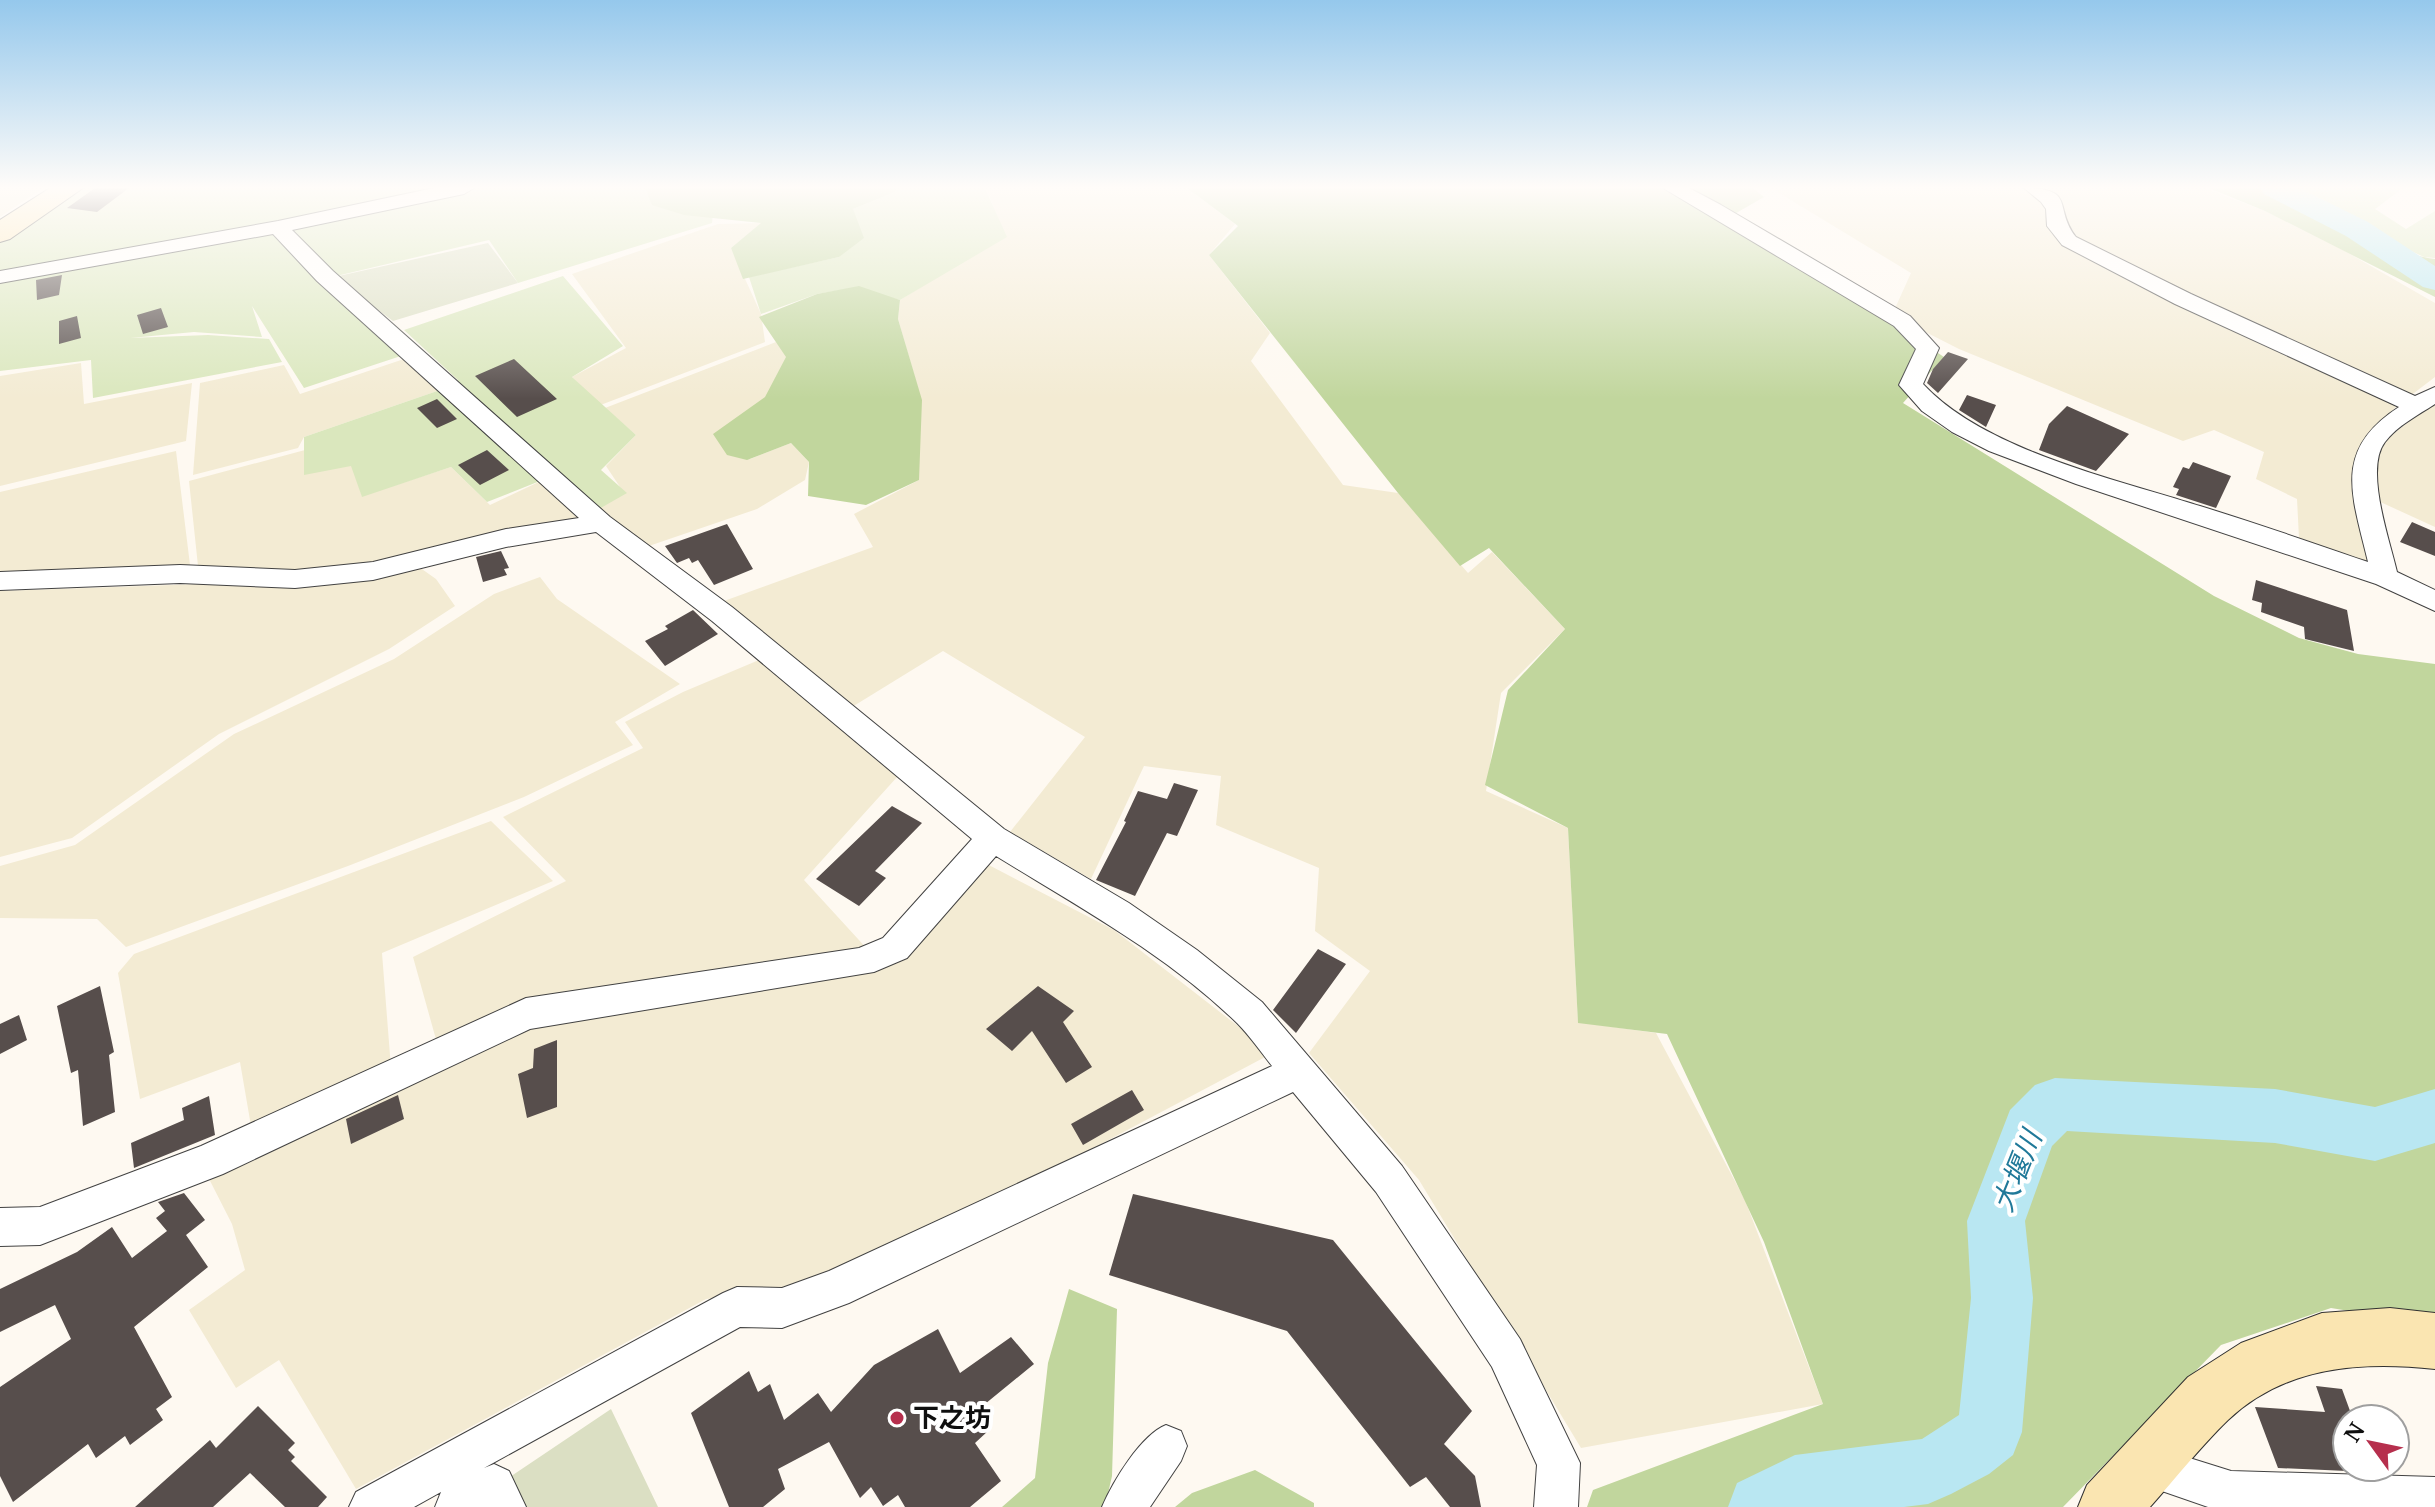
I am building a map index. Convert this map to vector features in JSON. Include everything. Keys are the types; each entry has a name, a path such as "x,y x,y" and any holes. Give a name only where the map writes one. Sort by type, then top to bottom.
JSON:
{"main road":[{"path":"2128,1486 2209,1398 2261,1363 2322,1341 2390,1336 2435,1341"}],"street":[{"path":"0,277 104,258"},
{"path":"308,258 601,523 722,614 993,838 1117,913 1185,960 1250,1013 1389,1179 1506,1353 1559,1463 1556,1507"},
{"path":"1797,258 1902,321 1928,348 1911,385 1931,409 1954,423 2026,458 2385,577 2435,601"},
{"path":"2103,258 2183,299 2426,400 2369,445 2364,473 2385,577"},
{"path":"0,581 180,574 295,579 373,571 506,538 601,523"},
{"path":"0,1227 40,1226 210,1161 526,1014 862,962 895,948 993,838"},
{"path":"371,1507 737,1307 782,1308 835,1289 1299,1071"},
{"path":"1124,1507 1166,1446"},
{"path":"457,1507 494,1486 504,1507"},
{"path":"2128,1486 2231,1493 2435,1499"}],"shaded area":[{"path":"618,258 736,258 761,314 765,342 598,406 572,377 626,348 572,274"},
{"path":"967,258 1212,258 1270,333 1251,361 1343,485 1398,493 1468,573 1492,552 1565,629 1501,693 1486,791 1568,828 1578,1022 1656,1033 1745,1200 1823,1404 1581,1448 1419,1180 1309,1053 1370,971 1315,931 1319,868 1216,825 1221,776 1144,766 1091,879 1010,832 1085,737 943,651 852,707 724,601 873,547 854,514 919,480 919,392 898,319 900,300"},
{"path":"1887,258 2357,258 2435,303 2435,377 2366,435 2374,493 2378,446 2435,401 2435,527 2376,500 2385,577 2299,538 2297,499 2256,479 2264,452 2214,430 2183,441 1959,349 1892,315 1911,273"},
{"path":"776,342 789,356 750,459 791,443 809,462 805,480 757,509 643,548 595,505 622,490 606,466 636,435 605,408"},
{"path":"404,359 440,390 304,437 298,448 193,475 200,383 284,365 300,394"},
{"path":"81,363 84,404 192,383 186,441 0,486 0,376"},
{"path":"305,450 352,465 362,496 451,467 490,505 545,479 601,523 372,568 281,574 198,566 189,481"},
{"path":"176,451 190,565 39,575 0,573 0,492"},
{"path":"419,567 436,579 455,606 389,649 219,734 72,838 0,857 0,591 201,584 302,586"},
{"path":"540,577 557,599 680,684 615,722 633,745 524,797 348,866 126,947 97,919 0,918 0,866 75,845 234,734 394,659 494,594"},
{"path":"759,660 898,776 804,880 869,951 437,1043 413,957 566,881 503,817 643,748 625,722 683,692"},
{"path":"491,821 553,881 382,953 391,1068 251,1126 240,1062 140,1099 118,973 134,954"},
{"path":"983,862 1114,930 1247,1033 1267,1056 969,1214 789,1290 706,1299 356,1489 279,1360 236,1388 189,1310 245,1270 232,1224 205,1171 527,1026 892,964"}],"green space":[{"path":"0,258 411,258 328,278 410,353 304,388 252,306 262,337 194,332 130,338 208,335 269,339 282,362 93,398 91,360 0,371"},
{"path":"419,258 499,258 518,283 393,321 334,277"},
{"path":"501,258 598,258 518,283"},
{"path":"735,258 833,258 743,279"},
{"path":"833,258 971,258 900,300 853,288 817,294 761,314 749,277"},
{"path":"1212,258 1795,258 1944,357 1903,403 2214,596 2299,638 2358,654 2435,664 2435,1325 2331,1308 2221,1345 2063,1507 1587,1507 1593,1490 1823,1404 1764,1242 1667,1034 1578,1023 1568,828 1485,785 1508,690 1565,629 1489,548 1460,566"},
{"path":"2359,258 2435,259 2435,297"},
{"path":"563,276 623,346 572,377 636,435 601,470 627,493 599,509 452,383 458,380 404,330"},
{"path":"859,286 900,300 898,319 922,400 919,480 866,505 808,496 809,462 791,443 747,460 727,455 713,434 765,397 786,357 759,317 817,294"},
{"path":"440,390 545,479 487,502 451,467 362,497 351,466 304,475 304,437"},
{"path":"1069,1289 1117,1309 1112,1476 1105,1507 1002,1507 1035,1478 1048,1363"},
{"path":"611,1409 658,1507 465,1507"},
{"path":"1255,1470 1314,1503 1314,1507 1175,1507 1192,1493"}],"building":[{"path":"62,275 59,295 37,300 36,280"},
{"path":"161,308 168,327 143,334 137,315"},
{"path":"77,316 81,338 59,344 59,321"},
{"path":"1948,352 1968,359 1938,393 1927,383 1933,369"},
{"path":"514,359 557,399 517,417 475,376"},
{"path":"1967,395 1996,405 1986,427 1959,410"},
{"path":"437,399 457,419 437,428 417,408"},
{"path":"2067,406 2129,434 2096,471 2039,450 2049,424"},
{"path":"487,450 509,470 480,485 458,465"},
{"path":"2193,462 2231,476 2216,508 2176,495 2179,489 2173,487 2183,467 2189,469"},
{"path":"2412,522 2435,532 2435,556 2400,542"},
{"path":"727,524 753,569 714,585 698,560 692,563 689,558 677,563 665,546"},
{"path":"501,551 509,568 504,569 507,575 483,582 476,557"},
{"path":"2256,580 2347,610 2354,651 2305,639 2304,627 2261,612 2262,603 2252,600"},
{"path":"693,610 718,634 665,666 645,641"},
{"path":"1174,783 1198,790 1177,836 1167,833 1135,896 1096,880 1138,791 1167,799"},
{"path":"892,806 922,823 875,871 886,878 859,906 816,879"},
{"path":"1318,949 1346,964 1296,1033 1273,1010"},
{"path":"100,986 114,1052 109,1055 115,1112 83,1126 78,1070 71,1073 57,1006"},
{"path":"1038,986 1074,1011 1063,1022 1092,1067 1066,1083 1032,1031 1012,1051 986,1029"},
{"path":"19,1015 27,1040 0,1054 0,1024"},
{"path":"557,1040 557,1107 527,1118 518,1074 533,1068 534,1049"},
{"path":"1132,1090 1144,1110 1083,1145 1071,1124"},
{"path":"398,1095 404,1119 351,1144 346,1119"},
{"path":"209,1096 215,1135 134,1168 131,1143 184,1120 182,1108"},
{"path":"184,1193 205,1220 186,1235 208,1267 134,1327 172,1397 156,1409 163,1420 130,1445 125,1436 96,1458 88,1444 13,1502 0,1476 0,1387 71,1339 55,1305 0,1332 0,1289 77,1252 112,1227 132,1258 167,1231 156,1218 165,1211 158,1202"},
{"path":"1133,1194 1333,1240 1472,1411 1444,1444 1475,1476 1481,1507 1450,1507 1426,1477 1410,1487 1287,1331 1109,1275"},
{"name":"下之坊","path":"938,1329 960,1373 1011,1337 1034,1364 974,1413 988,1431 975,1443 1001,1481 970,1507 905,1507 898,1495 883,1506 871,1487 860,1498 829,1442 778,1469 785,1489 763,1507 729,1507 691,1413 749,1371 758,1392 770,1384 784,1420 818,1393 831,1412 874,1365"},
{"path":"2316,1386 2342,1389 2347,1403 2331,1403 2331,1470 2278,1468 2255,1407 2325,1412"},
{"path":"258,1406 295,1443 288,1450 295,1457 291,1461 327,1497 318,1507 285,1507 250,1473 213,1507 135,1507 210,1440 216,1448"}],"waterway":[{"path":"2402,258 2435,280"},
{"name":"大堰川","path":"1761,1507 1795,1488 1928,1471 1966,1451 1990,1432 2002,1298 1996,1221 2030,1129 2055,1104 2275,1116 2375,1134 2435,1116"}],"place":[{"name":"下之坊","path":"897,1418"}]}
